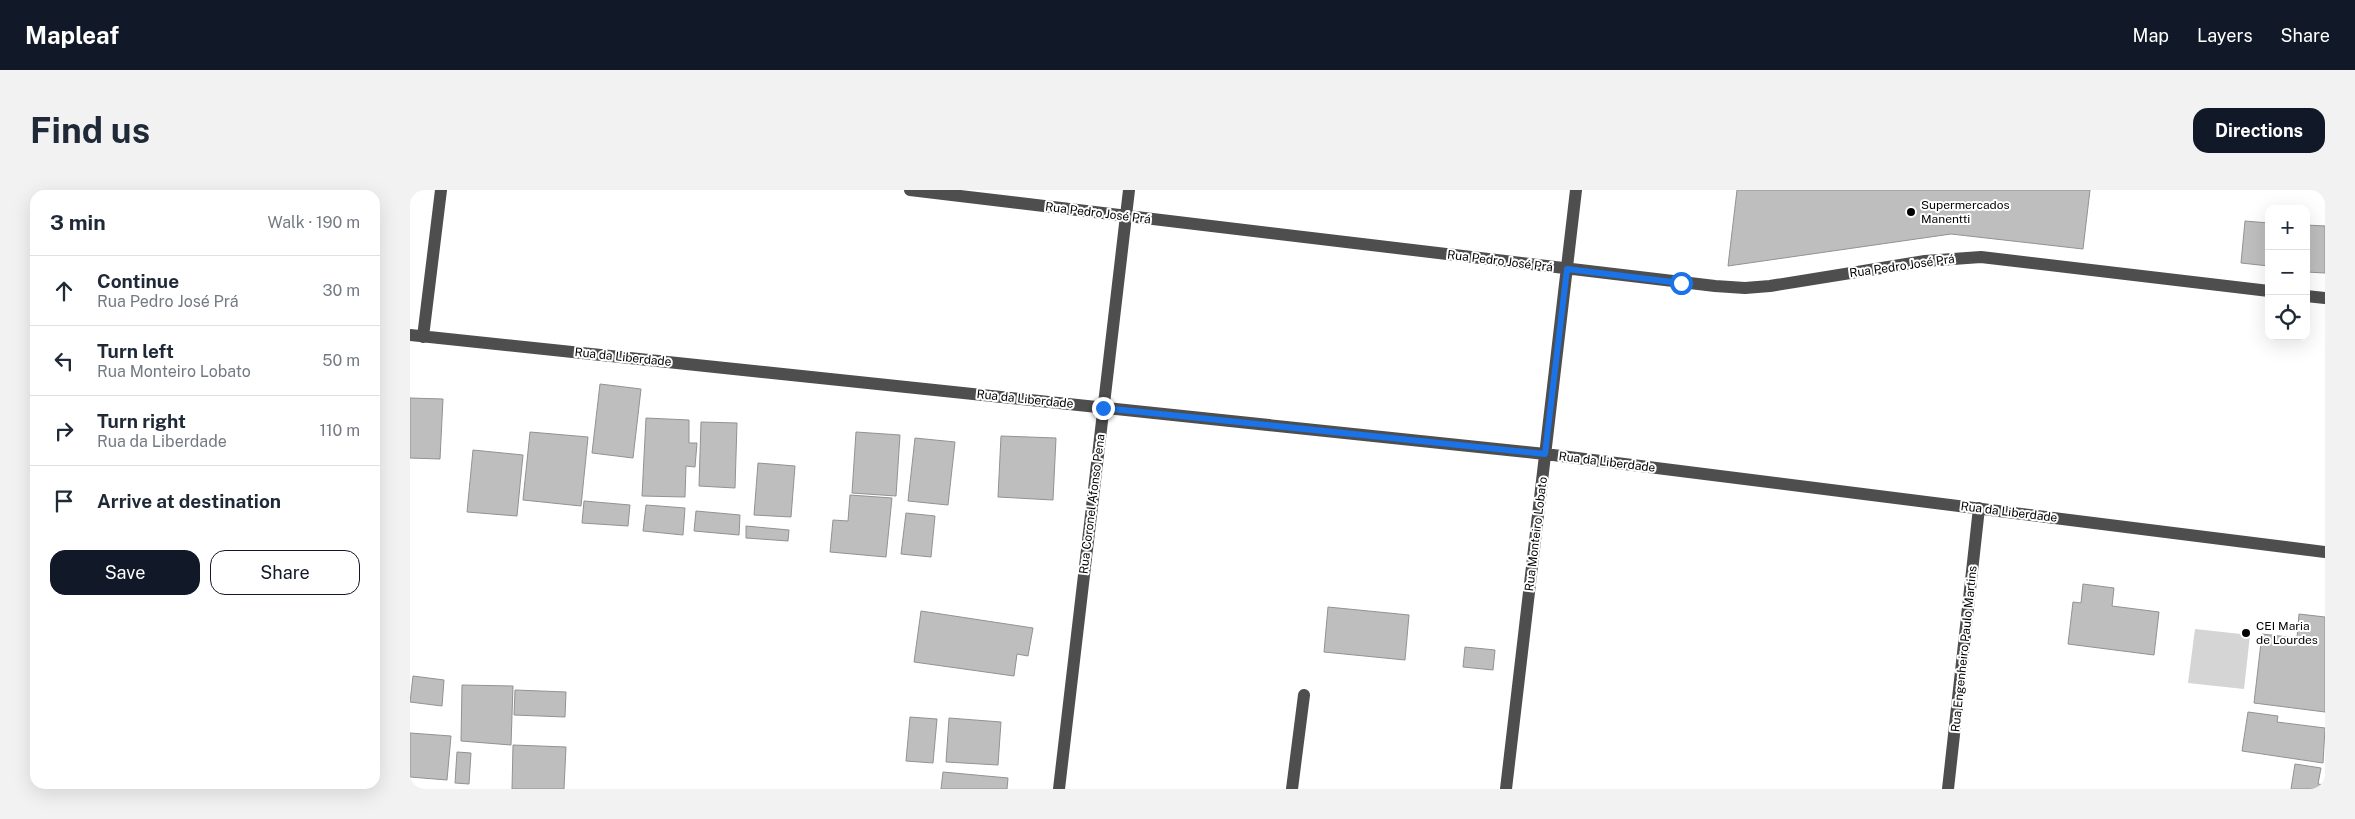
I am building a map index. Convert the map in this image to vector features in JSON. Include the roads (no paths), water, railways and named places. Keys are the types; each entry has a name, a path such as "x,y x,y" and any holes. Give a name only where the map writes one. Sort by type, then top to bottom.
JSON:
{"street":[{"path":"423,337 441,190"},
{"name":"Rua Pedro José Prá","path":"910,190 1567,269 1745,288 1770,286 1925,261 1981,257 2265,291"},
{"name":"Rua Coronel Afonso Pena","path":"1059,789 1129,190"},
{"name":"Rua Monteiro Lobato","path":"1506,789 1576,190"},
{"path":"2310,296 2325,298"},
{"name":"Rua da Liberdade","path":"410,335 1545,454 2325,552"},
{"name":"Rua Engenheiro Paulo Martins","path":"1948,789 1979,508"},
{"path":"1292,789 1304,695"}],"place":[{"name":"Supermercados Manentti","path":"1911,212"},
{"name":"CEI Maria de Lourdes","path":"2246,633"}]}
